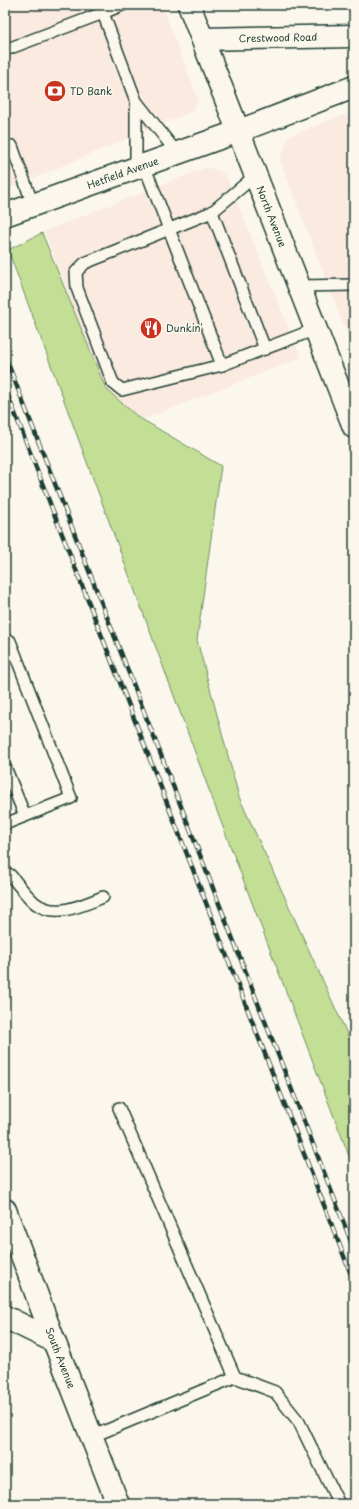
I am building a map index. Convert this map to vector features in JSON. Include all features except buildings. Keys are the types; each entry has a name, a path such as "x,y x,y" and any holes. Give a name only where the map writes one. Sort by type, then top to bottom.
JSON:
{"main road":[{"name":"North Avenue","path":"189,5 354,427"},
{"name":"Crestwood Road","path":"203,39 354,36"},
{"path":"239,131 354,87"},
{"name":"Hetfield Avenue","path":"5,215 239,131"},
{"name":"South Avenue","path":"5,1210 54,1341 118,1504"},
{"path":"5,1317 54,1341"}],"lane":[{"path":"5,50 101,9 122,5"},
{"path":"101,9 136,101 140,167 169,229 222,365"},
{"path":"136,101 178,153"},
{"path":"12,146 33,205"},
{"path":"256,175 212,212 85,263 76,272 77,288 113,383 122,390 222,365 316,329"},
{"path":"212,212 265,349"},
{"path":"299,286 354,285"},
{"path":"5,643 10,641 72,798 5,824"},
{"path":"5,767 25,816"},
{"path":"5,872 10,875 36,903 56,911 72,908 103,897"},
{"path":"119,1108 234,1377"},
{"path":"91,1437 234,1377 275,1392 299,1422 340,1504"}],"shaded area":[{"path":"5,5 162,5 198,99 193,111 5,190"},
{"path":"354,111 354,352 280,160 289,136"},
{"path":"207,167 225,173 301,358 120,428 44,231"}],"green space":[{"path":"42,233 106,389 138,417 221,466 197,640 239,797 354,1049 354,1169 215,806 8,250"}],"railway":[{"path":"5,356 354,1249"},
{"path":"5,388 354,1282"}],"place":[{"name":"TD Bank","path":"55,91"},
{"name":"Dunkin'","path":"151,328"}]}
